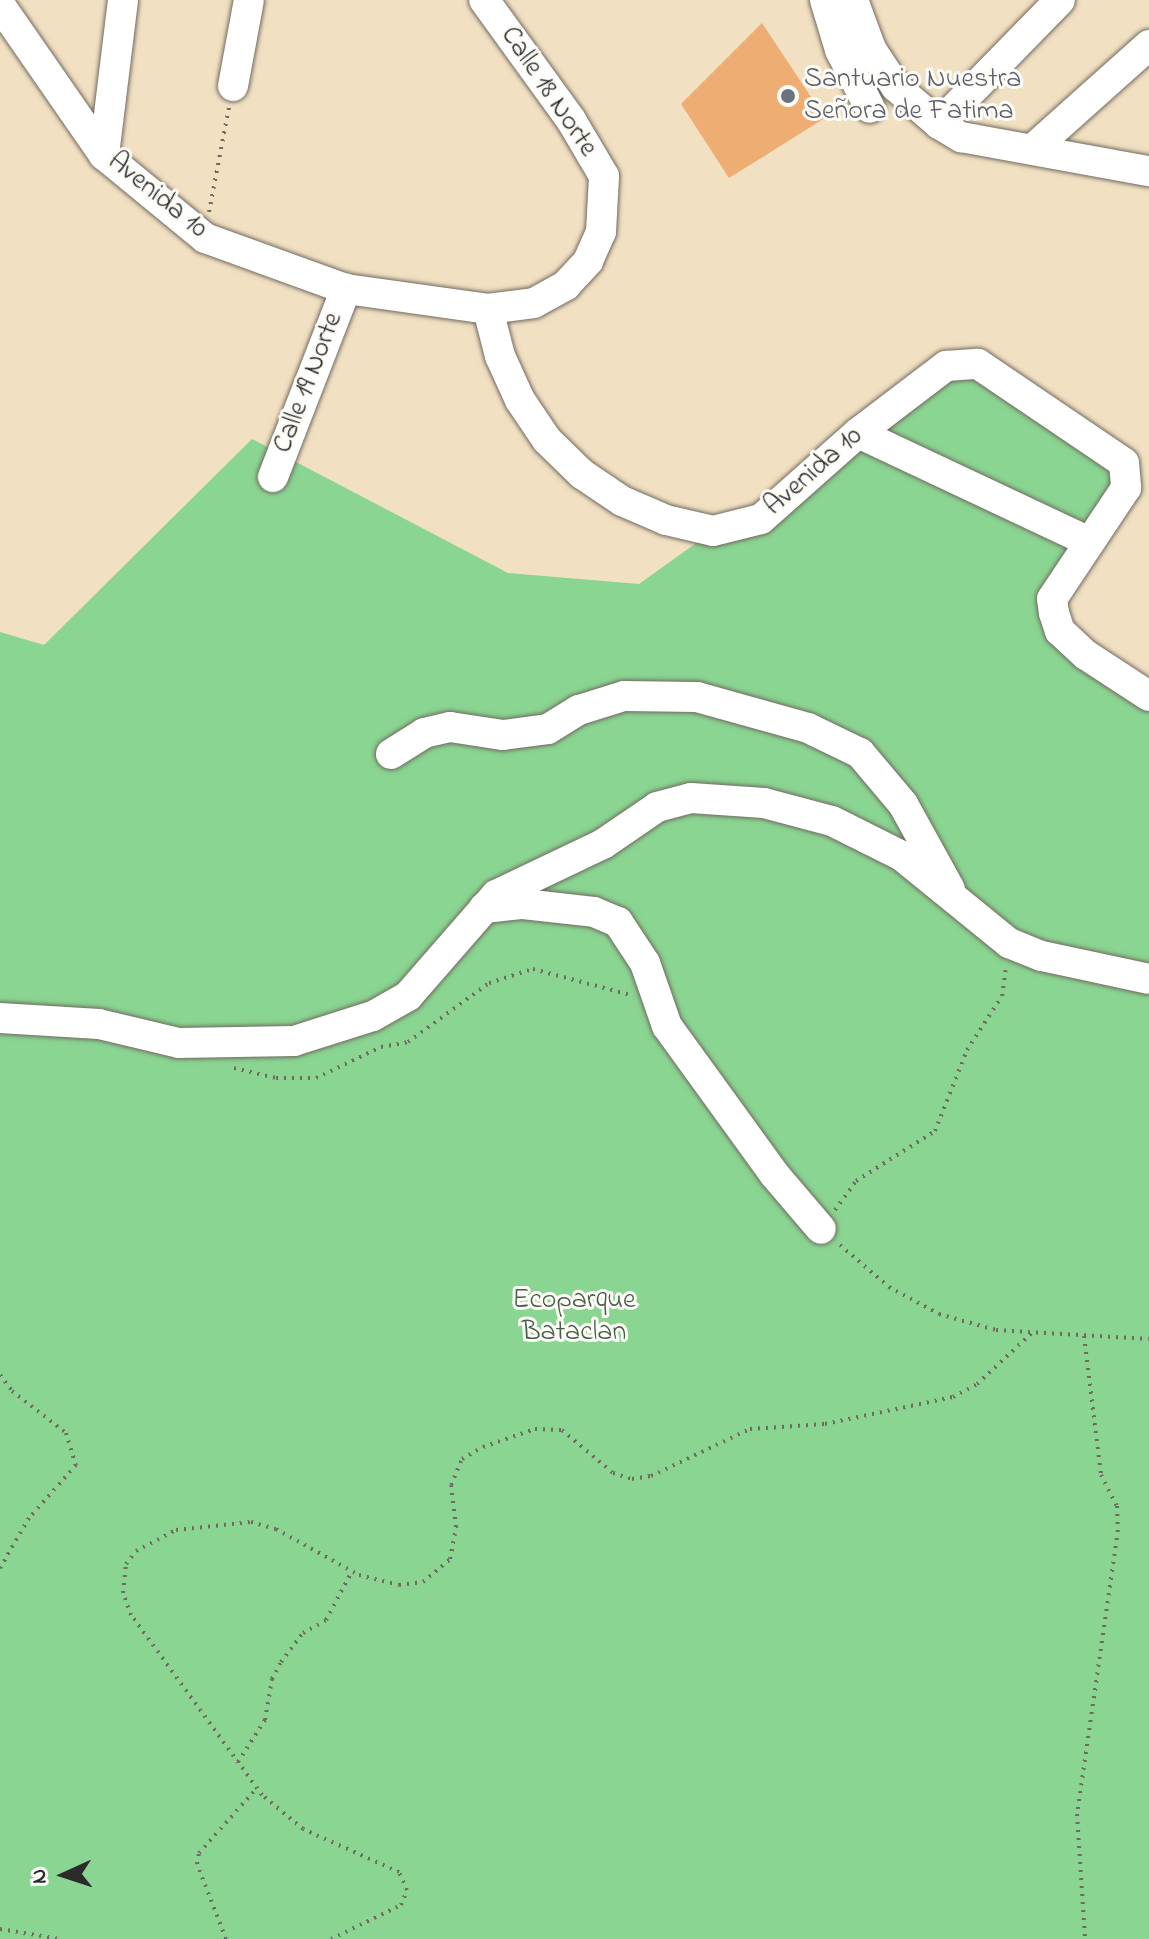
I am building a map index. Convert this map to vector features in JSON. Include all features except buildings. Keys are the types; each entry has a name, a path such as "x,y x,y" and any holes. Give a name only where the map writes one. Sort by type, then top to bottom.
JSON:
{"street":[{"path":"104,155 123,0"},
{"path":"233,86 249,0"},
{"name":"Calle 18 Norte","path":"484,0 571,120 604,176 601,232 588,261 566,285 534,303 488,309"},
{"path":"825,0 840,50 870,108"},
{"path":"853,0 871,49 896,87 939,124 961,137 1035,147 1149,171"},
{"path":"939,124 1060,0"},
{"name":"Avenida 10","path":"0,6 104,155 205,238 346,289 488,309 505,367 547,440 582,474 622,501 666,520 713,531 761,519 858,433 946,366 978,364 1124,463 1126,488 1052,599 1060,631 1086,655 1149,696"},
{"path":"1035,147 1149,45"},
{"name":"Calle 19 Norte","path":"273,477 346,289"},
{"path":"858,433 1090,542"},
{"path":"391,754 424,733 450,727 518,733 548,729 579,710 624,696 697,697 808,728 860,753 903,804 954,898"},
{"path":"0,1018 99,1024 179,1043 294,1041 373,1016 408,996 484,908 521,879 603,844 657,807 691,798 764,803 832,821 902,856 1009,943 1042,956 1149,979"},
{"path":"484,908 523,904 594,912 618,922 645,963 667,1026 774,1174 821,1229"}],"path":[{"path":"205,238 233,86"},
{"path":"1009,943 1002,996 967,1050 935,1131 856,1181 821,1229 889,1287 939,1314 996,1330 1149,1339"},
{"path":"214,1042 235,1070 276,1078 316,1078 381,1047 408,1042 489,983 533,969 621,990 662,1010"},
{"path":"331,1939 401,1905 407,1890 399,1872 303,1829 256,1788 131,1615 123,1593 126,1564 136,1551 176,1530 251,1522 276,1529 352,1571 399,1585 423,1582 442,1571 450,1559 456,1527 451,1485 462,1459 496,1442 535,1429 562,1430 613,1473 632,1479 651,1476 750,1429 825,1424 953,1397 977,1384 1033,1332"},
{"path":"1084,1336 1101,1475 1117,1506 1118,1530 1077,1814 1085,1939"},
{"path":"0,1375 12,1391 66,1433 76,1465 29,1518 0,1568"},
{"path":"238,1762 265,1720 272,1679 281,1662 303,1633 326,1620 352,1571"},
{"path":"226,1939 197,1864 199,1853 256,1788"},
{"path":"0,1929 59,1939"}],"green space":[{"name":"Ecoparque Bataclan","path":"961,362 1124,463 1054,613 1149,696 1149,1939 0,1939 0,632 44,645 252,439 508,573 639,584 713,531 740,527"}],"place":[{"name":"Santuario Nuestra Señora de Fatima","path":"788,96"}]}
